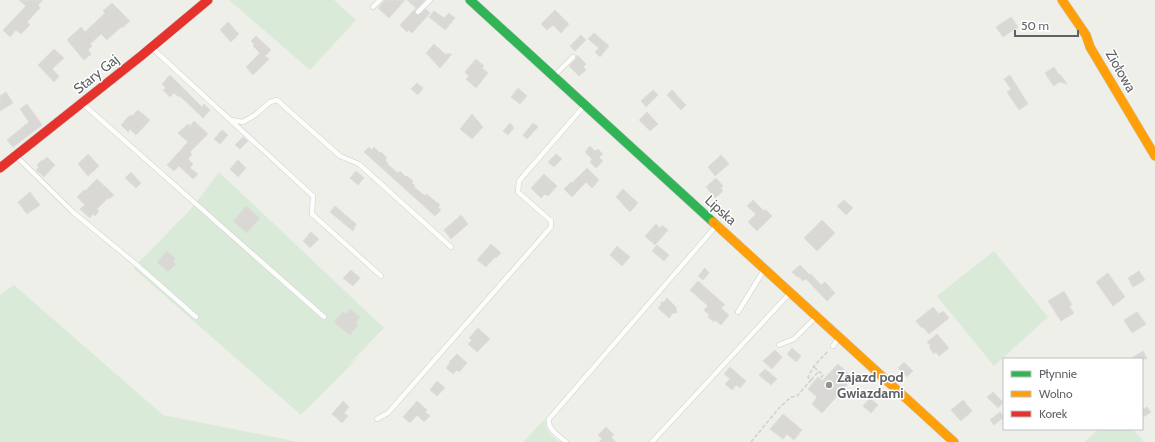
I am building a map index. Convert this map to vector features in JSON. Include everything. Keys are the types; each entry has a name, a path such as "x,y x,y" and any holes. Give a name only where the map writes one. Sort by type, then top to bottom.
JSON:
{"street":[{"name":"Stary Gaj","path":"0,168 208,0"},
{"name":"Lipska","path":"470,0 954,442"},
{"name":"Ziołowa","path":"1062,0 1086,35 1090,47 1155,156"}],"lane":[{"path":"373,7 380,0"},
{"path":"418,12 430,0"},
{"path":"151,47 313,196 312,214 382,276"},
{"path":"554,76 573,57"},
{"path":"229,119 243,122 270,102 277,100 340,156 359,164 451,248"},
{"path":"82,103 324,317"},
{"path":"377,419 388,413 551,227 551,221 518,192 519,181 585,104"},
{"path":"15,156 74,213 136,264 196,317"},
{"path":"566,442 550,427 548,423 549,419 718,225"},
{"path":"738,312 765,269"},
{"path":"652,442 790,292"},
{"path":"779,345 794,339 816,316"},
{"path":"833,346 839,338"}],"path":[{"path":"812,380 808,377 814,366 833,346"},
{"path":"814,366 823,375 820,379"},
{"path":"751,442 779,408 791,397 797,396 819,372"}],"green space":[{"path":"229,0 334,0 356,20 310,70"},
{"path":"219,172 384,328 347,366 362,354 301,415 133,268 191,209"},
{"path":"994,251 1048,317 994,366 937,296"},
{"path":"14,285 163,415 299,442 0,442 0,295"},
{"path":"546,418 547,429 559,442 523,442"},
{"path":"1098,430 1134,430 1144,442 1084,442"}],"building":[{"path":"19,0 43,0 38,5 40,8 27,22 30,25 21,34 16,30 10,37 3,30 26,6"},
{"path":"385,0 405,0 389,18 378,8"},
{"path":"407,0 425,0 415,10 415,13 419,15 426,9 430,13 412,33 409,30 407,32 400,25 416,8"},
{"path":"112,3 130,21 107,40 101,34 90,44 92,46 88,50 91,54 84,60 67,40 81,27 85,32 105,13 103,11"},
{"path":"555,10 569,24 561,33 553,25 547,30 541,24"},
{"path":"434,11 444,18 449,13 455,18 445,30 429,17"},
{"path":"1011,17 1018,27 1003,37 996,27"},
{"path":"228,22 239,34 231,42 220,30"},
{"path":"594,33 609,46 600,57 595,52 599,48 588,39"},
{"path":"581,35 586,40 575,51 570,46"},
{"path":"256,36 271,50 265,56 269,59 253,75 246,67 260,53 253,46 254,44 251,41"},
{"path":"434,44 445,54 452,54 440,68 426,53"},
{"path":"54,49 64,58 52,69 59,76 54,82 38,65"},
{"path":"577,55 586,64 583,67 586,70 579,76 569,66 576,59"},
{"path":"476,59 484,66 482,68 488,73 476,88 466,79 469,76 465,72"},
{"path":"1054,67 1067,84 1059,82 1054,86 1050,81 1045,73"},
{"path":"170,75 202,107 204,104 210,110 203,118 180,96 179,97 174,93 170,97 163,90 166,88 162,84"},
{"path":"1010,75 1028,104 1019,110 1007,92 1011,89 1004,79"},
{"path":"417,83 423,88 418,95 411,89"},
{"path":"518,88 527,96 520,104 511,97"},
{"path":"653,90 658,95 646,107 641,101"},
{"path":"672,90 686,105 681,110 667,95"},
{"path":"6,92 13,103 0,111 0,96"},
{"path":"27,104 42,125 13,147 7,140 29,122 20,109"},
{"path":"138,110 150,120 136,135 130,129 128,132 121,125 130,115 132,116"},
{"path":"647,112 658,124 650,131 639,120"},
{"path":"472,114 483,127 472,139 460,129"},
{"path":"194,121 208,134 190,152 192,154 188,159 193,164 190,168 198,174 193,179 179,166 174,171 167,165 188,142 178,133 188,124 190,126"},
{"path":"510,123 514,128 508,135 503,131"},
{"path":"533,123 538,127 527,139 523,135"},
{"path":"222,130 228,135 220,144 214,139"},
{"path":"243,137 248,141 240,149 235,145"},
{"path":"590,146 595,151 598,149 603,154 599,157 603,161 596,168 590,162 592,159 585,152"},
{"path":"369,147 372,150 374,147 380,153 381,152 387,158 385,160 388,163 387,164 398,173 400,171 413,181 412,183 415,186 414,187 440,205 438,207 441,210 435,216 364,152"},
{"path":"88,154 99,166 88,176 78,164"},
{"path":"556,154 562,159 554,167 548,162"},
{"path":"721,155 729,164 715,176 708,167"},
{"path":"47,157 55,165 44,177 36,170 39,167 37,165"},
{"path":"238,160 246,168 238,177 230,169"},
{"path":"587,168 599,180 592,188 586,182 572,197 564,189"},
{"path":"356,171 364,178 358,185 350,178"},
{"path":"131,172 141,183 136,188 125,178"},
{"path":"544,174 557,186 548,196 545,194 541,198 531,188"},
{"path":"716,178 723,186 721,188 723,191 715,198 706,187"},
{"path":"97,179 114,195 109,199 108,198 97,209 99,211 95,216 93,214 90,218 80,209 85,205 77,197"},
{"path":"623,189 638,203 630,212 616,197"},
{"path":"30,192 40,205 27,214 18,202"},
{"path":"753,200 764,211 766,210 772,216 757,231 748,222 756,214 747,206"},
{"path":"844,200 853,208 846,215 837,206"},
{"path":"246,206 260,218 247,233 233,221"},
{"path":"335,206 356,224 353,231 330,212"},
{"path":"461,215 468,224 451,239 444,230"},
{"path":"822,220 835,233 817,251 804,238"},
{"path":"656,224 660,228 662,225 668,230 655,245 645,236"},
{"path":"311,232 319,239 310,248 303,241"},
{"path":"491,244 501,253 486,267 477,260"},
{"path":"657,245 669,255 664,261 652,251"},
{"path":"617,246 630,257 622,266 610,255"},
{"path":"167,251 175,258 173,261 176,264 168,272 157,262"},
{"path":"800,265 821,285 825,282 835,293 827,301 806,279 803,281 792,272"},
{"path":"705,268 709,273 703,280 698,276"},
{"path":"351,270 360,278 353,286 343,278"},
{"path":"1139,271 1145,280 1133,287 1128,278"},
{"path":"1108,273 1125,297 1113,306 1096,282"},
{"path":"698,281 725,305 721,308 729,315 721,325 708,317 709,315 704,310 708,306 690,290"},
{"path":"1064,291 1072,305 1069,306 1074,313 1061,321 1048,301"},
{"path":"667,298 676,307 677,313 673,313 669,318 658,308 661,305 661,302 664,302"},
{"path":"933,307 939,314 943,311 949,318 929,334 916,321"},
{"path":"350,309 360,317 356,322 358,325 350,335 334,322 343,312 346,314"},
{"path":"1137,312 1146,324 1132,333 1124,320"},
{"path":"478,328 490,339 477,352 468,344 472,340 469,338"},
{"path":"937,334 949,348 939,356 936,352 934,354 929,347 931,346 927,342"},
{"path":"792,348 801,356 796,362 787,354"},
{"path":"775,350 782,357 772,369 763,361"},
{"path":"1143,351 1147,359 1143,358 1132,358"},
{"path":"457,354 467,363 459,372 457,370 453,374 446,368 450,363 449,362"},
{"path":"904,362 913,371 907,377 898,368"},
{"name":"Zajazd pod Gwiazdami","path":"838,364 853,378 822,413 812,404 817,397 808,389 818,377 822,381"},
{"path":"730,367 746,381 740,388 736,385 732,390 725,384 730,379 724,374"},
{"path":"765,369 777,379 771,385 759,375"},
{"path":"437,381 445,388 437,396 430,390"},
{"path":"993,392 1003,402 998,408 987,397"},
{"path":"870,398 878,405 871,413 863,406"},
{"path":"963,400 972,411 961,421 951,410"},
{"path":"343,401 349,407 344,413 348,416 342,423 332,414"},
{"path":"417,401 427,410 425,412 430,416 424,422 417,415 410,423 403,417"},
{"path":"1147,407 1151,412 1143,417 1143,409"},
{"path":"1000,412 1003,416 1003,418 994,425 990,420"},
{"path":"783,414 802,430 794,440 787,434 783,439 770,429"},
{"path":"606,427 614,435 611,437 616,442 599,442 602,439 598,435"}],"traffic: fast":[{"path":"470,0 713,222"}],"traffic: slow":[{"path":"1062,0 1086,35 1090,47 1155,156"},
{"path":"713,222 954,442"}],"traffic: jam":[{"path":"0,168 141,56 208,0"}],"place":[{"name":"Zajazd pod Gwiazdami","path":"829,385"}]}
